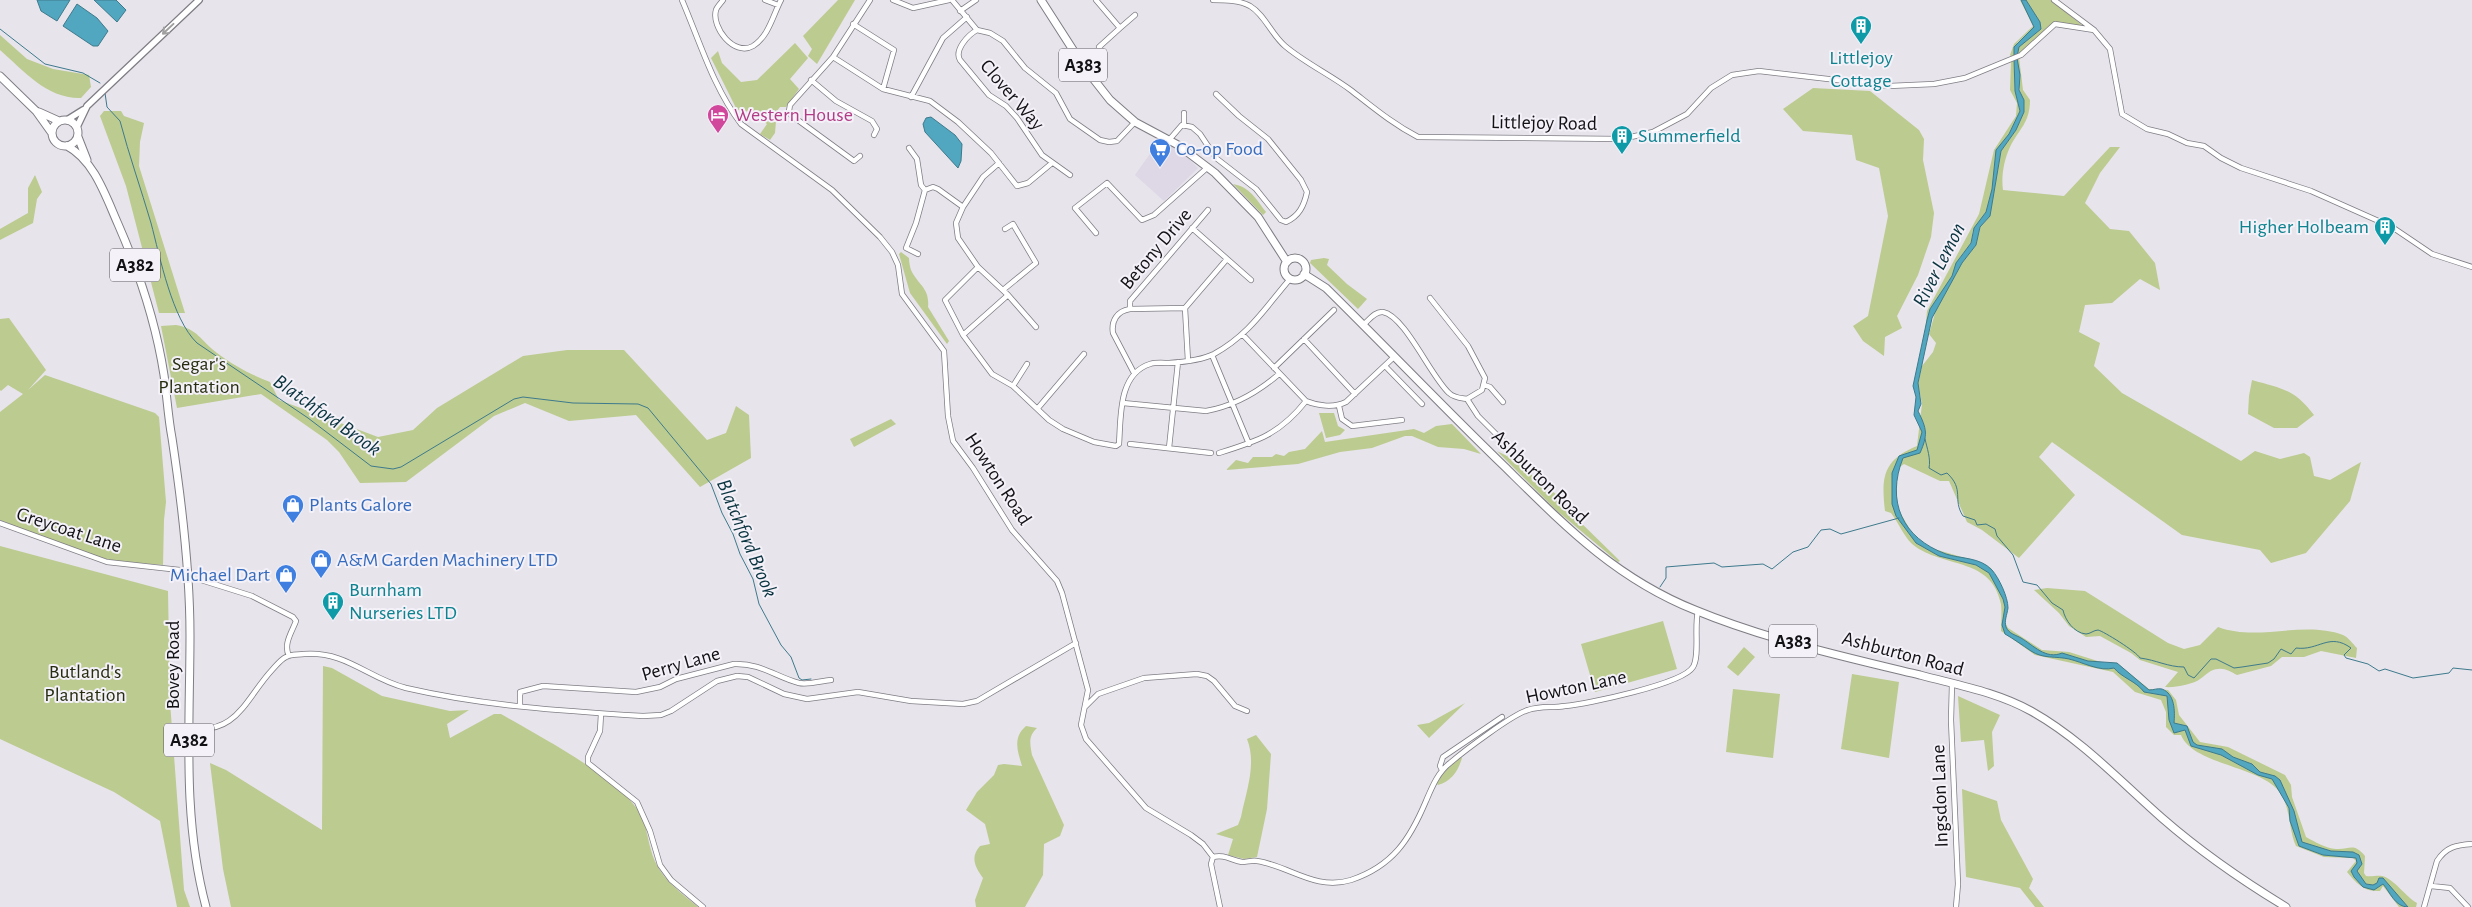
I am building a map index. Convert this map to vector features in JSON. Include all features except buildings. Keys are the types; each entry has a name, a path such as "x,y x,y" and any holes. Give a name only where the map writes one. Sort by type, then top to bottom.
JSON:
{"main road":[{"name":"A383","path":"1041,0 1100,89 1135,122 1169,140 1208,168 1258,217 1287,262 1284,270 1290,279"},
{"path":"0,76 36,111 51,132 54,142 62,146 74,143 78,137 77,127 36,111"},
{"path":"51,132 54,125 63,120"},
{"name":"A382","path":"78,137 87,157 87,162"},
{"name":"A382","path":"67,146 77,152 87,162 110,205 134,262 152,323 164,375 189,571"},
{"name":"Ashburton Road","path":"1287,262 1295,259 1301,261 1305,267 1304,274 1326,288 1364,324 1488,450 1577,536 1634,580 1698,611 1814,647 1995,696 2029,710 2057,727 2102,762 2162,818 2201,850 2286,907"},
{"path":"1290,279 1300,279 1304,274"},
{"name":"Bovey Road","path":"189,571 188,786 200,885 206,907"}],"street":[{"path":"63,120 83,110 199,0"},
{"name":"Howton Road","path":"682,0 704,57 731,111 741,124 832,190 880,237 892,252 898,265 902,294 944,351 948,416 953,441 973,468 1012,530 1057,581 1066,604 1088,690 1081,725 1086,739 1146,808 1191,835 1203,844 1213,857"},
{"path":"723,0 716,10 716,21 722,35 729,42 744,48 753,46 770,27 781,0"},
{"path":"766,0 778,5"},
{"path":"854,161 791,115 789,110 790,105 833,57 870,0"},
{"path":"893,0 913,8 950,0 967,16 977,30 990,32 1003,41 1025,68 1056,93 1070,119 1100,140 1117,141 1135,122"},
{"path":"960,11 976,0"},
{"path":"1096,0 1120,28"},
{"name":"Littlejoy Road","path":"1213,0 1237,1 1250,6 1261,15 1272,33 1286,47 1352,91 1398,127 1418,137 1622,139 1652,132 1687,114 1710,88 1732,75 1759,71 1889,86 1934,84 1965,78 2022,55 2055,24 2094,30"},
{"path":"2054,0 2094,30 2110,49 2122,114 2147,129 2168,134 2186,143 2204,146 2221,158 2241,168 2311,191 2392,227 2432,254 2472,267"},
{"path":"1102,50 1099,46 1135,15"},
{"path":"911,96 943,38 967,16"},
{"path":"853,24 894,50 883,89"},
{"name":"Clover Way","path":"977,30 959,49 958,56 960,60 989,95 1006,106 1017,118 1042,155 1070,175"},
{"path":"833,57 883,89 925,100 958,122 991,153 1009,178 1020,187 1052,163"},
{"path":"811,80 836,101 872,121 877,129 874,134"},
{"path":"1184,125 1200,134 1216,158 1263,196 1281,220 1286,222 1298,213 1303,206 1307,192 1301,180 1268,139 1239,116 1216,94"},
{"path":"77,127 83,110"},
{"path":"1184,113 1184,125"},
{"path":"1169,140 1177,128 1184,125"},
{"path":"909,148 917,159 921,185 925,190"},
{"path":"850,167 860,156"},
{"path":"999,163 982,177 963,207 956,223 958,238 978,267 1008,295 1036,327"},
{"path":"1096,234 1075,208 1085,198 1107,183 1142,220 1147,219 1208,168"},
{"path":"925,190 933,187 938,189 963,207"},
{"path":"918,254 906,248 916,223 925,190"},
{"name":"Betony Drive","path":"1134,374 1115,340 1112,327 1116,316 1122,311 1130,309 1130,302 1208,210"},
{"path":"1003,290 1036,263 1013,224 1005,229"},
{"path":"1192,228 1251,280"},
{"path":"1188,361 1185,308 1227,259"},
{"path":"978,267 945,298 963,335 992,374 1013,386 1049,420 1063,429 1094,442 1116,446 1119,444 1124,391 1134,374 1150,364 1188,361 1212,355 1243,335 1290,279"},
{"path":"963,335 1008,295"},
{"path":"1430,298 1468,346 1485,378 1484,385 1478,394 1468,399"},
{"path":"1130,309 1185,308"},
{"path":"1274,368 1334,310"},
{"path":"1364,324 1378,313 1384,312 1390,316 1404,328 1450,393 1468,399 1478,416 1506,444"},
{"path":"1243,335 1306,401 1314,404 1338,406 1355,394 1395,356"},
{"path":"1304,339 1355,394"},
{"path":"1038,408 1084,354"},
{"path":"1212,355 1249,444"},
{"path":"1169,448 1178,362"},
{"path":"1013,386 1027,364"},
{"path":"1386,366 1422,404"},
{"path":"1123,403 1206,411 1232,404 1260,389 1279,374"},
{"path":"1484,385 1490,387 1503,402"},
{"path":"1219,453 1249,444 1284,425 1306,401"},
{"path":"1338,406 1342,419 1352,426 1402,420"},
{"path":"1130,444 1211,453"},
{"name":"Greycoat Lane","path":"0,523 107,562 189,571"},
{"path":"201,580 252,596 293,617 296,621 287,644 289,656"},
{"name":"Howton Lane","path":"1213,857 1220,855 1244,862 1257,861 1325,882 1348,881 1364,875 1388,862 1400,848 1410,833 1442,770 1526,710 1582,704 1664,684 1685,675 1694,665 1696,658 1695,632 1698,611"},
{"path":"189,727 199,730 217,727 243,712 264,679 283,658 289,656 328,654 346,660 375,677 407,688 488,703 601,714 643,716 661,715 671,711 717,681 737,676 761,682 784,694 807,699 858,692 911,701 963,704 976,701 1076,643"},
{"name":"Perry Lane","path":"520,706 520,692 529,688 542,686 636,692 660,687 676,679 734,664 744,664 772,671 801,683 831,680"},
{"path":"1088,690 1091,694 1098,694 1144,678 1197,674 1207,676 1214,681 1235,706 1247,711"},
{"name":"Ingsdon Lane","path":"1952,684 1951,720 1958,884 1956,907"},
{"path":"1085,707 1098,694"},
{"path":"601,714 600,731 588,758 588,763 637,802 650,831 660,864 671,880 703,907"},
{"path":"1442,770 1440,766 1443,757 1502,717"},
{"path":"2424,907 2437,861 2445,850 2449,847 2472,844"},
{"path":"1213,857 1211,864 1220,907"},
{"path":"2431,886 2450,888 2468,907"}],"shaded area":[{"path":"1160,140 1183,153 1198,168 1164,201 1135,175"}],"green space":[{"path":"838,0 855,0 817,64 808,56 812,49 803,36"},
{"path":"2020,0 2023,2 2034,27 2017,43 2017,57 2019,47 2041,29 2040,22 2026,0 2051,0 2088,30 2059,23 2019,57 2023,90 2030,100 2030,108 2026,120 2006,157 2003,190 2064,196 2110,147 2120,147 2100,173 2085,203 2110,229 2129,231 2155,263 2160,290 2140,279 2112,303 2085,305 2079,332 2100,343 2094,366 2122,393 2241,461 2255,451 2280,459 2304,453 2310,457 2314,476 2330,480 2361,462 2350,501 2306,553 2271,563 2260,550 2182,535 2052,442 2039,457 2075,495 2019,558 1982,530 1967,522 1949,481 1940,481 1904,464 1900,467 1897,474 1897,507 1912,533 1921,542 1934,549 1979,562 1991,568 2007,601 2005,622 2008,628 2042,650 2069,652 2107,664 2117,663 2149,689 2168,690 2176,700 2179,715 2200,742 2228,747 2285,775 2291,785 2292,797 2306,837 2332,848 2357,849 2365,856 2364,873 2366,876 2386,877 2417,903 2416,907 2399,907 2383,886 2380,891 2374,891 2361,886 2347,872 2356,861 2353,858 2324,857 2296,846 2287,808 2276,788 2253,774 2197,752 2187,744 2181,735 2174,735 2166,727 2166,712 2161,700 2135,692 2113,672 2035,655 2001,631 2001,604 1996,589 1988,579 1978,571 1967,566 1928,554 1916,547 1905,536 1891,513 1885,511 1884,479 1887,471 1897,457 1917,446 1922,404 1918,384 1922,366 1933,352 1936,343 1929,334 1936,310 1962,263 1976,245 1980,227 1990,216 2001,151 2016,130 2024,112 2014,59 2015,91 2020,111 2009,134 1997,150 1992,189 1986,212 1973,230 1971,243 1960,257 1952,276 1930,309 1925,333 1927,311 1979,214 1994,150 2016,116 2017,103 2010,90 2011,62 2013,59 2010,55 2014,44 2033,26"},
{"path":"0,35 27,59 53,69 89,75 91,87 81,98 57,94 47,89 27,75 0,50"},
{"path":"795,43 808,58 790,79 799,89 786,107 780,107 768,123 773,118 776,121 775,133 770,140 760,134 767,124 751,112 737,110 711,58 718,51 722,63 741,82 757,80"},
{"path":"1813,88 1870,91 1919,130 1924,139 1923,160 1934,213 1931,237 1918,275 1897,316 1902,328 1885,337 1884,356 1863,341 1853,326 1868,316 1888,216 1879,168 1856,160 1852,135 1803,131 1783,109"},
{"path":"104,111 121,111 124,116 144,123 140,142 139,166 185,313 159,313 126,186 100,116"},
{"path":"35,175 42,192 37,199 33,223 0,240 0,229 28,213 28,188"},
{"path":"1233,184 1248,191 1256,198 1266,212 1263,215"},
{"path":"901,252 909,258 911,270 927,295 928,307 949,341 947,344 910,293 899,254"},
{"path":"1329,259 1327,265 1347,284 1367,299 1358,309 1310,263 1311,260"},
{"path":"9,318 46,370 28,390 45,375 155,413 159,417 166,502 163,565 102,558 0,520 0,412 23,394 8,385 0,390 0,319"},
{"name":"Segar's Plantation","path":"176,325 194,332 217,353 236,366 270,382 279,400 378,437 413,430 437,408 523,356 567,350 624,350 707,440 726,433 736,406 749,415 751,458 700,487 636,415 569,421 525,403 494,416 406,482 360,483 339,452 327,440 261,394 177,408 161,326"},
{"path":"2252,380 2287,391 2307,406 2314,415 2297,428 2274,428 2248,414"},
{"path":"1319,413 1334,413 1338,426 1345,430 1340,435 1326,438"},
{"path":"891,419 896,424 854,447 850,439"},
{"path":"1452,424 1481,454 1464,449 1438,447 1412,436 1405,436 1372,448 1340,452 1298,464 1226,470 1236,460 1248,463 1253,457 1272,457 1276,454 1284,456 1289,452 1305,449 1322,431 1325,442 1414,429 1424,433 1436,426"},
{"path":"1497,451 1511,458 1557,495 1573,515 1620,561 1618,562 1556,510"},
{"name":"Butland's Plantation","path":"0,546 168,591 170,702 184,890 190,907 177,907 160,821 114,792 0,739"},
{"path":"2047,588 2085,591 2168,643 2184,649 2200,645 2218,627 2233,631 2249,632 2312,630 2328,631 2345,636 2357,648 2356,658 2321,651 2304,657 2282,657 2271,666 2237,675 2226,670 2215,669 2193,682 2165,687 2178,672 2140,660 2100,636 2086,637 2069,626 2059,613 2034,590"},
{"path":"1663,621 1677,669 1595,692 1581,644"},
{"path":"1744,647 1755,657 1738,676 1727,667"},
{"path":"323,666 332,668 382,696 450,711 469,710 447,724 450,738 494,714 501,714 575,757 627,796 643,819 658,868 676,889 698,907 231,907 223,869 210,763 226,770 322,830"},
{"path":"1852,674 1899,682 1889,758 1841,749"},
{"path":"1733,689 1780,694 1773,758 1726,752"},
{"path":"1958,696 2000,715 1992,732 1994,766 1988,771 1984,740 1961,742"},
{"path":"1465,703 1429,738 1417,725 1429,723"},
{"path":"1026,726 1037,728 1031,737 1032,755 1064,825 1060,836 1044,844 1043,875 1025,907 976,907 975,900 983,878 974,858 980,846 990,844 985,824 966,810 977,792 994,775 998,765 1022,766 1017,745 1019,735"},
{"path":"1256,735 1271,754 1267,809 1257,857 1244,859 1228,855 1233,839 1216,834 1238,825 1248,788 1251,768 1250,749 1247,739"},
{"path":"1461,757 1454,775 1438,785 1443,773"},
{"path":"1962,789 1997,801 2001,820 2033,879 2029,888 2044,907 2035,907 2020,888 1966,877"}],"water":[{"path":"37,0 70,0 57,21 41,11"},
{"path":"94,0 116,0 126,10 117,22"},
{"path":"2021,0 2026,0 2040,22 2041,29 2019,47 2017,57 2014,58 2014,47 2034,27"},
{"path":"77,4 97,18 108,31 98,46 93,46 63,26"},
{"path":"2017,58 2020,75 2019,90 2024,100 2024,112 2016,130 2001,151 1990,216 1980,227 1976,245 1962,263 1932,318 1918,383 1921,404 1918,411 1925,427 1925,437 1920,453 1903,458 1898,474 1896,489 1902,516 1918,538 1931,547 1946,554 1982,563 1995,573 2005,593 2008,608 2005,625 2011,633 2035,648 2051,655 2062,653 2088,661 2117,663 2149,690 2162,689 2166,691 2173,703 2174,723 2187,726 2193,742 2197,745 2222,749 2233,757 2252,764 2260,772 2275,776 2280,780 2294,811 2302,842 2331,851 2353,852 2359,855 2362,864 2357,871 2366,884 2373,885 2377,883 2379,878 2383,878 2408,907 2396,902 2383,884 2374,890 2363,887 2351,871 2357,863 2356,858 2323,855 2299,846 2290,821 2289,808 2272,779 2258,775 2221,755 2191,746 2185,730 2174,733 2169,720 2167,696 2144,692 2114,668 2097,668 2069,659 2036,654 2005,634 2002,625 2005,607 2003,599 1989,573 1976,565 1939,556 1916,543 1896,516 1892,504 1892,473 1899,456 1917,450 1922,432 1914,415 1916,397 1913,386 1927,320 1930,309 1952,276 1956,263 1971,243 1974,228 1986,212 1992,189 1996,150 2009,134 2020,111 2015,91 2014,59"},
{"path":"931,117 955,135 962,144 961,161 958,168 925,132 923,124 926,118"}],"waterway":[{"name":"Blatchford Brook","path":"0,29 45,64 83,73 100,83"},
{"name":"Blatchford Brook","path":"105,93 107,107 120,121 168,287 181,319 197,343 308,418 371,466 393,469 401,467 514,399 523,397 573,403 638,404 648,408 711,484 740,554 753,579 759,604 781,645 791,657 799,678 802,680 811,679"},
{"path":"1925,439 1929,457 1929,468 1941,475 1947,473 1956,484 1958,504 1963,516 1975,520 1977,525 1986,524 1995,529 1997,536 2013,555 2023,582 2037,585 2052,603 2063,610 2068,622 2074,629 2086,634 2097,630 2101,631 2127,647 2140,658 2184,667 2188,675 2194,678 2211,659 2216,659 2234,668 2242,667 2268,663 2274,659 2281,649 2291,654 2296,648 2336,642 2351,648 2344,655 2346,658 2368,664 2379,671 2385,669 2413,678 2449,673 2453,668 2472,670"},
{"path":"1660,587 1666,578 1666,567 1714,563 1722,567 1763,564 1772,569 1793,552 1808,547 1821,530 1830,529 1841,534 1899,518"}],"place":[{"name":"Littlejoy Cottage","path":"1861,45"},
{"name":"Western House","path":"718,134"},
{"name":"Summerfield","path":"1622,155"},
{"name":"Co-op Food","path":"1160,168"},
{"name":"Higher Holbeam","path":"2385,246"},
{"name":"Plants Galore","path":"293,524"},
{"name":"A&M Garden Machinery LTD","path":"321,579"},
{"name":"Michael Dart","path":"286,594"},
{"name":"Burnham Nurseries LTD","path":"333,621"}],"water label":[{"name":"River Lemon","path":"1939,265"}]}
